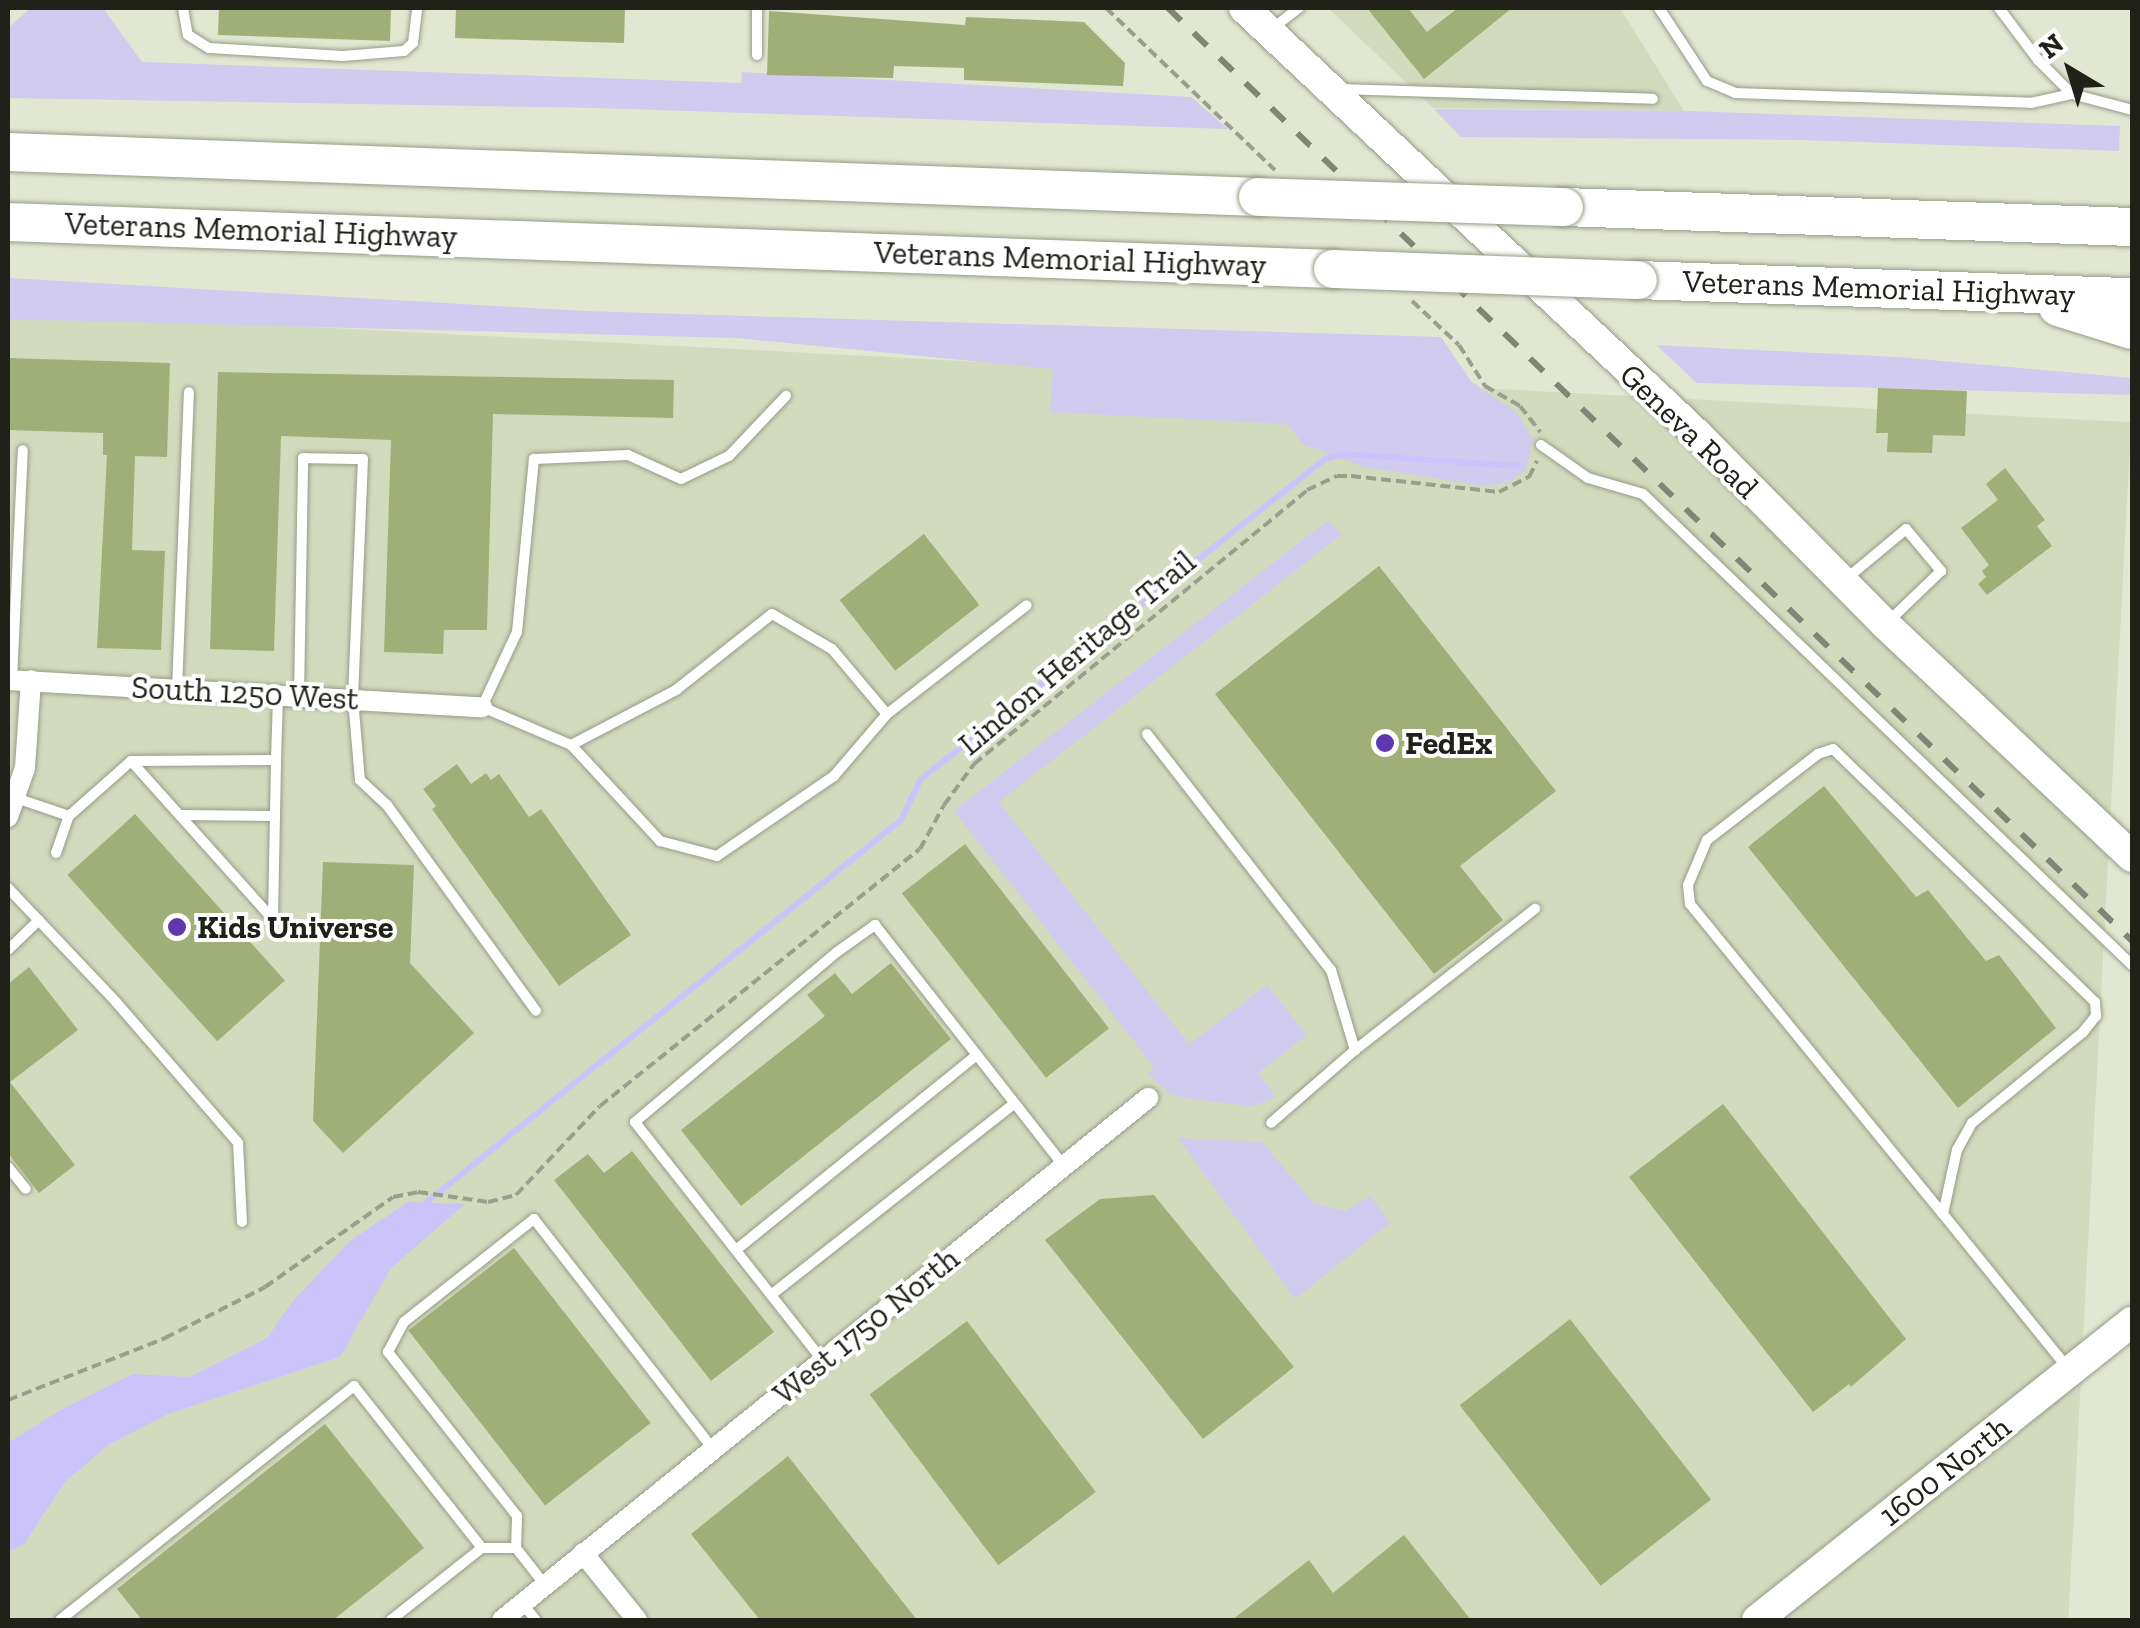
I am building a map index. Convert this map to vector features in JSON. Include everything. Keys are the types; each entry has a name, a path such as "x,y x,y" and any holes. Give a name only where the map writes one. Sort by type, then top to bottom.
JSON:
{"highway":[{"path":"8,152 1267,183 1564,208 2132,226"},
{"name":"Veterans Memorial Highway","path":"8,222 2132,296"},
{"path":"2013,293 2132,330"}],"main road":[{"name":"Geneva Road","path":"1244,8 1696,434 1886,624 2132,857"},
{"name":"1600 North","path":"1757,1620 2132,1322"}],"street":[{"name":"South 1250 West","path":"17,680 482,707"},
{"path":"12,808 29,738 17,680"},
{"name":"West 1750 North","path":"502,1620 1148,1098"},
{"path":"584,1553 637,1620"}],"lane":[{"path":"184,8 188,35 209,48 343,56 404,52 413,43 417,8"},
{"path":"757,8 757,56"},
{"path":"1269,32 1299,8"},
{"path":"1658,8 1707,82 1735,93 2031,102 2072,94 2132,110"},
{"path":"1999,8 2038,60 2072,94"},
{"path":"1326,88 1653,99"},
{"path":"177,689 189,392"},
{"path":"786,396 729,456 681,479 628,455 534,460 517,632 482,707 572,745 660,841 717,856 834,776 887,714 1027,605"},
{"path":"1541,445 1588,478 1642,494 2132,965"},
{"path":"17,680 22,450"},
{"path":"131,761 273,919 276,760 288,696 303,458 363,459 353,700 360,780 387,805 536,1011"},
{"path":"1843,582 1906,529 1941,571 1886,624"},
{"path":"572,745 676,690 772,614 832,649 887,714"},
{"path":"1148,734 1331,970 1355,1050"},
{"path":"1943,1214 1957,1150 1972,1123 2083,1032 2096,1016 2095,1002 1834,749 1818,754 1707,840 1688,885 1690,904 2071,1371"},
{"path":"56,853 69,816 131,761 276,760"},
{"path":"12,808 69,816"},
{"path":"180,814 275,816"},
{"path":"8,888 238,1143 242,1222"},
{"path":"1271,1123 1355,1050 1535,908"},
{"path":"8,950 39,920"},
{"path":"822,1361 635,1122 836,952 875,925 1064,1166"},
{"path":"736,1250 977,1055"},
{"path":"771,1295 1015,1103"},
{"path":"8,1166 26,1190"},
{"path":"545,1586 516,1548 517,1516 388,1352 404,1322 534,1219 713,1449"},
{"path":"60,1620 354,1386 482,1548"},
{"path":"392,1620 482,1548 516,1548"},
{"path":"522,1603 536,1620"}],"path":[{"path":"1106,8 1267,183"},
{"path":"1402,291 1458,346 1485,386 1520,406 1540,433 1541,445"},
{"name":"Lindon Heritage Trail","path":"8,1400 165,1338 266,1287 394,1197 427,1192 488,1202 507,1200 524,1190 600,1106 920,850 944,804 974,764 1308,490 1351,476 1499,492 1529,477 1541,445"}],"shaded area":[{"path":"31,8 103,8 142,62 741,83 742,72 1191,97 1228,129 596,108 8,98 8,28"},
{"path":"1328,8 1620,8 1684,111 1433,108"},
{"path":"1434,109 1688,111 2120,126 2119,151 1801,140 1461,137"},
{"path":"8,278 584,311 1441,337 1471,381 1517,413 1533,440 1526,470 1509,482 1485,486 1364,467 1303,444 1287,424 1050,412 1053,369 736,338 8,319"},
{"path":"8,311 2131,422 2068,1620 8,1620"},
{"path":"1656,345 1897,357 2132,378 2132,395 1697,383"},
{"path":"1327,521 1342,534 999,802 1189,1044 1267,985 1307,1035 1258,1073 1276,1097 1252,1106 1190,1099 1171,1094 1148,1074 1154,1067 954,811"},
{"path":"1178,1138 1262,1142 1314,1203 1345,1211 1371,1196 1390,1223 1295,1299"},
{"path":"408,1202 465,1204 391,1268 340,1357 168,1414 108,1445 65,1482 24,1544 8,1552 8,1443 59,1411 133,1374 189,1377 267,1338 293,1301 350,1241"}],"building":[{"path":"219,8 391,8 390,41 218,35"},
{"path":"456,8 625,8 624,43 455,38"},
{"path":"1367,8 1408,8 1427,32 1458,8 1512,8 1424,79"},
{"path":"769,11 965,25 966,17 1084,22 1125,63 1123,86 964,80 964,68 894,66 893,78 767,75"},
{"path":"8,358 170,363 167,457 135,456 132,550 165,551 161,650 97,648 107,455 103,455 103,433 8,430"},
{"path":"218,372 674,380 673,418 493,414 487,630 444,630 443,654 384,652 391,440 281,436 274,651 210,649"},
{"path":"1878,388 1967,391 1965,436 1933,435 1932,453 1887,452 1888,433 1876,433"},
{"path":"2005,468 2045,520 2037,526 2052,546 1987,595 1978,584 1986,577 1982,571 1989,565 1961,528 1998,500 1986,484"},
{"path":"924,534 979,605 895,671 840,600"},
{"name":"FedEx","path":"1379,566 1556,791 1460,866 1503,920 1434,974 1215,694"},
{"path":"457,764 471,784 486,773 491,780 499,774 529,817 541,809 631,935 559,986 432,809 436,806 423,789"},
{"path":"1824,786 1916,897 1928,890 1986,961 1999,955 2056,1028 1958,1108 1748,847"},
{"name":"Kids Universe","path":"135,814 285,980 217,1041 67,875"},
{"path":"965,844 1109,1028 1046,1078 902,893"},
{"path":"323,862 414,865 410,963 474,1033 343,1153 313,1121"},
{"path":"891,963 951,1039 741,1206 681,1130 825,1016 807,995 835,973 852,994"},
{"path":"29,967 78,1030 10,1082 75,1165 39,1193 8,1153 8,984"},
{"path":"1723,1104 1906,1339 1851,1387 1849,1384 1813,1412 1629,1177"},
{"path":"632,1151 774,1332 711,1381 554,1180 588,1154 604,1173"},
{"path":"1154,1195 1294,1367 1203,1439 1045,1240 1100,1199"},
{"path":"514,1248 651,1423 545,1505 408,1330"},
{"path":"1570,1319 1711,1499 1601,1586 1460,1405"},
{"path":"967,1321 1096,1492 998,1565 870,1394"},
{"path":"325,1424 424,1548 333,1620 142,1620 117,1589"},
{"path":"788,1456 917,1620 760,1620 691,1534"},
{"path":"1404,1535 1471,1620 1232,1620 1309,1560 1333,1593"}],"waterway":[{"path":"422,1206 901,820 921,779 1325,459 1344,454 1517,466"}],"railway":[{"path":"1168,8 2132,941"}],"place":[{"name":"FedEx","path":"1385,743"},
{"name":"Kids Universe","path":"177,927"}]}
